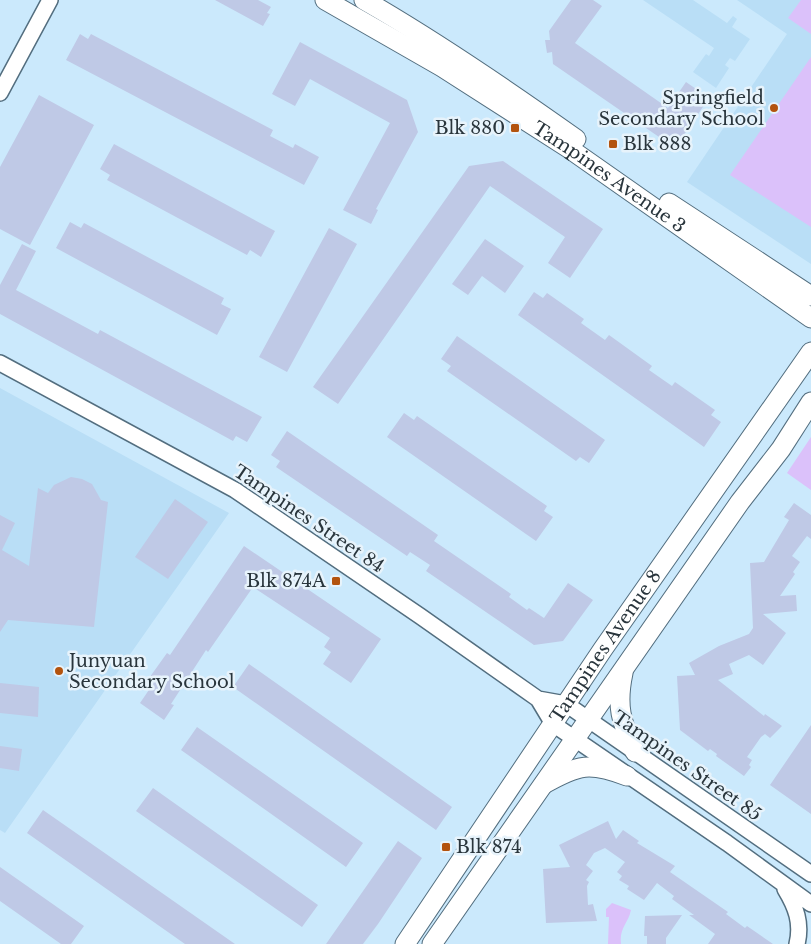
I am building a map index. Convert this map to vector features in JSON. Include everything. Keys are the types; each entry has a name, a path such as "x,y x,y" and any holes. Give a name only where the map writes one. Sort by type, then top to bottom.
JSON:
{"street":[{"path":"0,93 50,0"},
{"name":"Tampines Avenue 3","path":"325,0 442,67 570,149 811,318"},
{"name":"Tampines Avenue 3","path":"364,0 415,30 487,77 641,184 811,296"},
{"name":"Tampines Avenue 8","path":"405,944 566,704 811,352"},
{"name":"Tampines Street 84","path":"0,363 235,490 538,699 553,724 574,738"},
{"name":"Tampines Avenue 8","path":"432,944 740,502 781,449 811,402"},
{"path":"626,664 618,704 620,716 635,752"},
{"name":"Tampines Street 85","path":"538,699 566,704 811,874"},
{"path":"574,738 627,776 727,842 811,904"},
{"path":"541,786 569,771 586,766 602,767 627,776"},
{"path":"785,856 811,865"},
{"path":"781,882 796,906 799,926 797,944"}],"shaded area":[{"path":"643,0 693,0 727,23 733,16 737,19 732,27 750,39 735,61 730,58 725,65 729,68 716,88 693,72 706,54 709,56 714,48"},
{"name":"Springfield Secondary School","path":"737,0 811,0 811,264 687,182 787,34"},
{"path":"801,0 811,0 811,34 788,18"},
{"path":"811,57 811,227 730,175"},
{"name":"Junyuan Secondary School","path":"0,388 229,513 5,833 0,830"},
{"path":"811,437 811,490 787,473"},
{"path":"612,903 631,910 622,930 621,944 608,944 609,917 606,917 606,909"}],"building":[{"path":"215,0 258,0 271,7 267,13 270,14 263,26"},
{"path":"571,0 593,0 602,6 575,43 668,108 686,82 709,98 675,148 553,64 552,52 547,53 545,40 550,40 549,31"},
{"path":"80,34 88,39 91,34 273,130 270,136 293,148 295,144 319,157 304,185 66,60"},
{"path":"300,42 407,100 418,132 376,209 378,210 371,224 343,210 390,123 310,79 295,106 272,94"},
{"path":"39,95 94,125 30,245 0,229 0,167"},
{"path":"114,144 275,231 261,257 250,250 247,255 107,180 110,175 100,169"},
{"path":"503,161 603,229 570,278 548,263 565,237 490,186 338,404 313,387 469,166"},
{"path":"70,222 81,228 84,223 224,298 221,304 231,309 217,335 56,248"},
{"path":"329,228 357,244 287,372 259,357"},
{"path":"485,239 524,266 505,293 482,276 468,295 452,284"},
{"path":"22,244 36,251 16,290 98,334 100,330 262,417 247,442 236,436 233,441 0,314 0,285"},
{"path":"534,292 543,298 547,293 584,319 581,323 605,340 609,335 652,366 649,370 672,386 675,382 715,410 711,415 721,422 704,447 518,315"},
{"path":"457,336 605,440 589,463 580,457 576,461 447,371 451,366 441,359"},
{"path":"404,413 414,420 417,416 547,506 544,511 553,517 536,541 387,437"},
{"path":"287,431 438,535 434,541 511,594 509,597 527,610 529,608 544,618 568,583 593,600 563,641 534,645 426,571 430,565 410,552 407,556 276,467 280,461 271,455"},
{"path":"71,477 82,479 92,484 101,500 108,502 94,627 8,620 0,632 0,515 15,523 2,550 29,566 38,488 48,493 54,485"},
{"path":"175,499 208,522 168,579 135,557"},
{"path":"794,503 811,515 811,539 807,536 792,556 800,562 793,572 795,574 780,596 796,595 797,611 763,614 786,633 763,665 749,655 729,664 733,674 718,680 764,716 765,714 782,726 770,738 765,734 761,737 747,757 752,760 749,765 751,767 744,776 716,756 717,754 710,749 708,751 680,730 677,676 695,675 689,663 719,646 749,634 753,628 750,563 764,562 789,520 784,517"},
{"path":"244,546 381,639 351,683 323,664 331,652 324,647 330,638 253,587 208,652 206,650 171,704 174,705 164,720 140,703 153,684 147,681 167,653 170,655"},
{"path":"249,664 452,807 436,830 233,687"},
{"path":"0,683 39,687 38,717 0,713"},
{"path":"811,725 811,814 770,785"},
{"path":"197,727 363,843 346,867 181,750"},
{"path":"0,746 22,749 19,771 0,768"},
{"path":"153,788 318,905 302,927 136,811"},
{"path":"43,810 235,944 185,944 27,833"},
{"path":"608,821 616,839 623,830 639,841 637,843 675,866 670,872 728,912 726,914 745,928 747,926 773,944 708,944 715,934 689,915 694,915 672,899 674,896 657,883 644,900 627,889 629,886 619,880 622,876 617,872 625,862 605,848 594,853 586,865 593,871 586,880 589,882 587,886 588,905 593,904 597,921 546,923 543,869 570,867 559,845"},
{"path":"398,841 422,858 378,924 363,944 326,944"},
{"path":"0,867 84,926 71,944 61,944 0,901"},
{"path":"682,915 666,938 666,944 647,944 647,936 644,936 645,916"}],"place":[{"name":"Springfield Secondary School","path":"774,108"},
{"name":"Blk 880","path":"515,128"},
{"name":"Blk 888","path":"613,144"},
{"name":"Blk 874A","path":"336,581"},
{"name":"Junyuan Secondary School","path":"59,671"},
{"name":"Blk 874","path":"446,847"}]}
